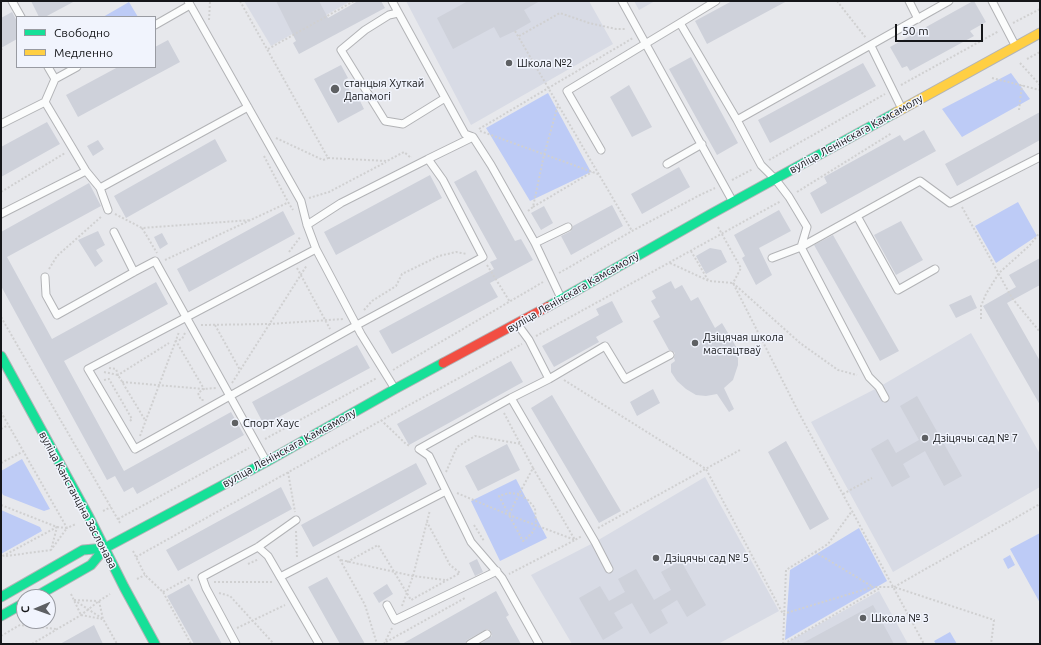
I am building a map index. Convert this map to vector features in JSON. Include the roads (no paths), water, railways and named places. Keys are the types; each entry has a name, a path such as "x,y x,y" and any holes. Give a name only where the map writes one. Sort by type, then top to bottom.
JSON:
{"main road":[{"name":"вуліца Ленінскага Камсамолу","path":"49,589 91,565 105,548 266,462 395,389 562,299 733,202 776,180 1040,34"},
{"name":"вуліца Канстанціна Заслонава","path":"1,356 155,644"},
{"name":"вуліца Ленінскага Камсамолу","path":"1,597 83,550 105,548"},
{"path":"1,616 16,608"}],"lane":[{"path":"12,1 20,16"},
{"path":"392,1 464,134 473,137 536,243 562,299"},
{"path":"622,1 733,202"},
{"path":"601,150 567,91 716,1"},
{"path":"909,1 918,19"},
{"path":"992,1 1016,47"},
{"path":"737,120 871,46 946,2"},
{"path":"156,24 189,3 301,201 307,225 316,249 361,334 395,389"},
{"path":"398,13 389,15 371,26 341,50 385,121 403,124 444,98"},
{"path":"680,23 737,120 761,165 776,180 789,197 807,227 801,247 869,377 879,387 885,398"},
{"path":"871,46 894,89 902,109"},
{"path":"49,68 55,79"},
{"path":"1,124 45,102 55,79 75,68"},
{"path":"45,102 86,170 100,188 108,210"},
{"path":"100,188 248,107"},
{"path":"307,225 341,203 473,137"},
{"path":"667,164 702,144"},
{"path":"772,258 801,247 920,181 950,203 1040,157"},
{"path":"316,249 88,369 135,449 335,337 355,321 483,257 443,180 428,159"},
{"path":"1,214 86,170"},
{"path":"857,216 898,290 935,269"},
{"path":"536,243 568,227"},
{"path":"114,232 134,272"},
{"path":"45,278 46,295 57,315 155,261 160,263 186,317 266,462"},
{"path":"517,324 529,340 550,379"},
{"path":"539,644 502,578 471,542 429,456 419,449 511,398 550,379 605,346 625,379 670,355"},
{"path":"511,398 610,569"},
{"path":"281,579 446,491"},
{"path":"236,644 206,588 202,577 258,547 296,520"},
{"path":"258,547 268,556 319,644"},
{"path":"387,605 395,620 496,571"},
{"path":"470,644 487,634"}],"place":[{"name":"Школа №2","path":"509,63"},
{"name":"станцыя Хуткай Дапамогі","path":"335,89"},
{"name":"Дзіцячая школа мастацтваў","path":"695,343"},
{"name":"Спорт Хаус","path":"235,423"},
{"name":"Дзіцячы сад № 7","path":"925,438"},
{"name":"Дзіцячы сад № 5","path":"656,558"},
{"name":"Школа № 3","path":"863,618"}]}
